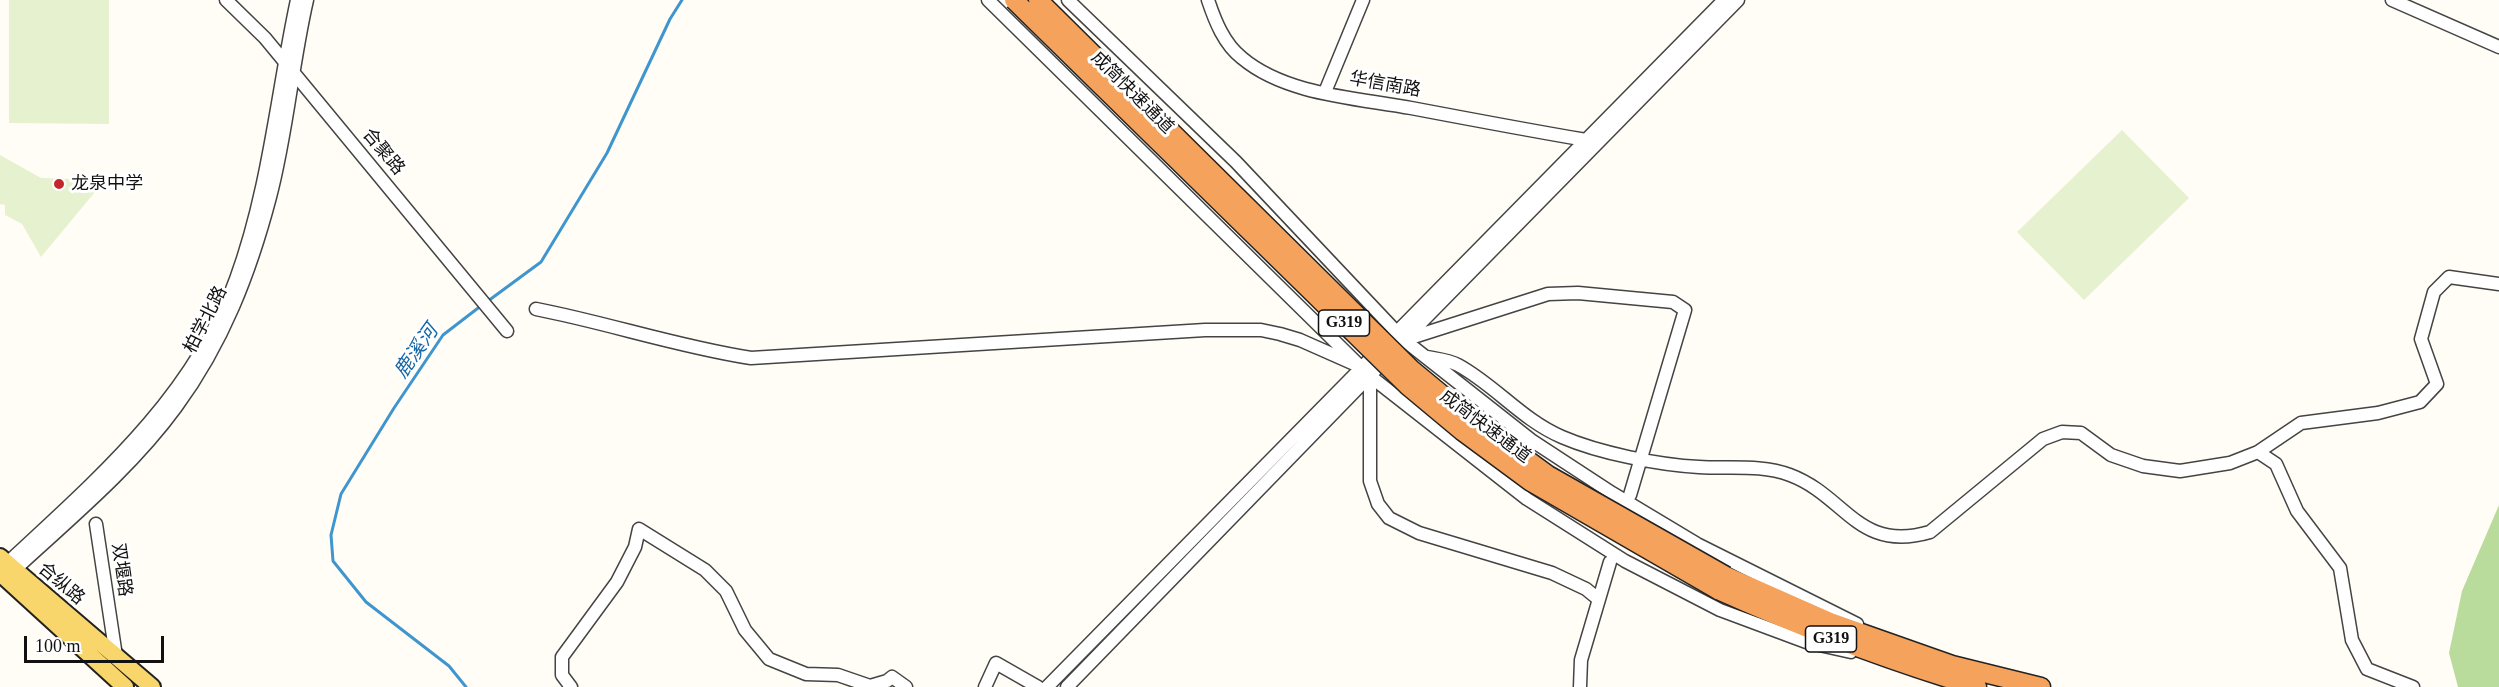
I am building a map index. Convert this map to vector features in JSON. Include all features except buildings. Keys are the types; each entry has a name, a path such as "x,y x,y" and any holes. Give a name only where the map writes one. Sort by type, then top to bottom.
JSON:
{"highway":[{"name":"成简快速通道","path":"1014,0 1408,386 1453,424 1532,482 1812,632 1887,660 2041,687"},
{"name":"成简快速通道","path":"1038,0 1411,369 1469,417 1548,475 1722,583 1918,653 1977,687"}],"main road":[{"name":"合纵路","path":"4,571 116,656 152,687"},
{"name":"合纵路","path":"4,571 125,687"}],"street":[{"name":"合聚路","path":"226,0 265,38 507,331"},
{"name":"柏学北路","path":"4,571 90,500 154,434 175,409 217,343 242,290 271,194 290,68 297,0"},
{"name":"柏学北路","path":"290,68 307,0"},
{"path":"988,0 1365,371 1527,499 1625,561 1730,614 1806,642 1887,660"},
{"path":"1068,0 1236,162 1400,336 1531,440 1612,493 1697,544 1918,653"},
{"name":"华信南路","path":"1208,0 1222,33 1242,58 1278,79 1325,92 1589,143"},
{"path":"1325,92 1364,0"},
{"path":"1047,687 1400,336 1589,143 1724,0"},
{"path":"1589,143 1738,0"},
{"path":"2392,0 2499,47"},
{"path":"1427,357 1457,364 1531,420 1560,436 1600,450 1640,458 1697,467 1761,468 1790,475 1817,491 1859,523 1887,537 1911,537 1929,532 2043,439 2062,432 2081,433 2111,455 2143,466 2180,471 2230,463 2258,452 2301,423 2378,413 2420,402 2437,384 2421,339 2434,292 2449,277 2499,284"},
{"path":"1400,336 1554,293 1672,302 1682,307 1685,310 1630,495"},
{"path":"536,309 589,319 716,353 751,358 1193,331 1261,330 1300,340 1365,371"},
{"path":"1365,371 1370,482 1378,504 1389,518 1419,533 1552,573 1586,589 1597,598"},
{"path":"1067,687 1365,371"},
{"path":"2258,452 2276,464 2297,511 2340,567 2352,640 2367,669 2413,687"},
{"name":"双堰路","path":"96,524 116,656"},
{"path":"571,687 562,675 562,657 617,582 635,547 639,529 705,570 726,591 746,630 769,659 806,674 838,675 870,686 887,681 892,677 906,687"},
{"path":"1580,687 1581,660 1597,598 1610,562"},
{"path":"985,687 996,663 1038,687"}],"green space":[{"path":"9,0 109,0 109,124 9,123"},
{"path":"2122,130 2189,198 2084,300 2017,232"},
{"path":"0,155 41,178 105,180 41,257 22,224 5,215 5,205 0,204"},
{"path":"2499,505 2499,687 2458,687 2449,653 2462,591"}],"waterway":[{"name":"鹿溪河","path":"488,301 541,262 607,153 670,19 682,0"},
{"name":"鹿溪河","path":"466,687 449,666 366,602 333,561 331,535 341,494 394,408 443,335 482,305"}],"place":[{"name":"龙泉中学","path":"59,184"}]}
